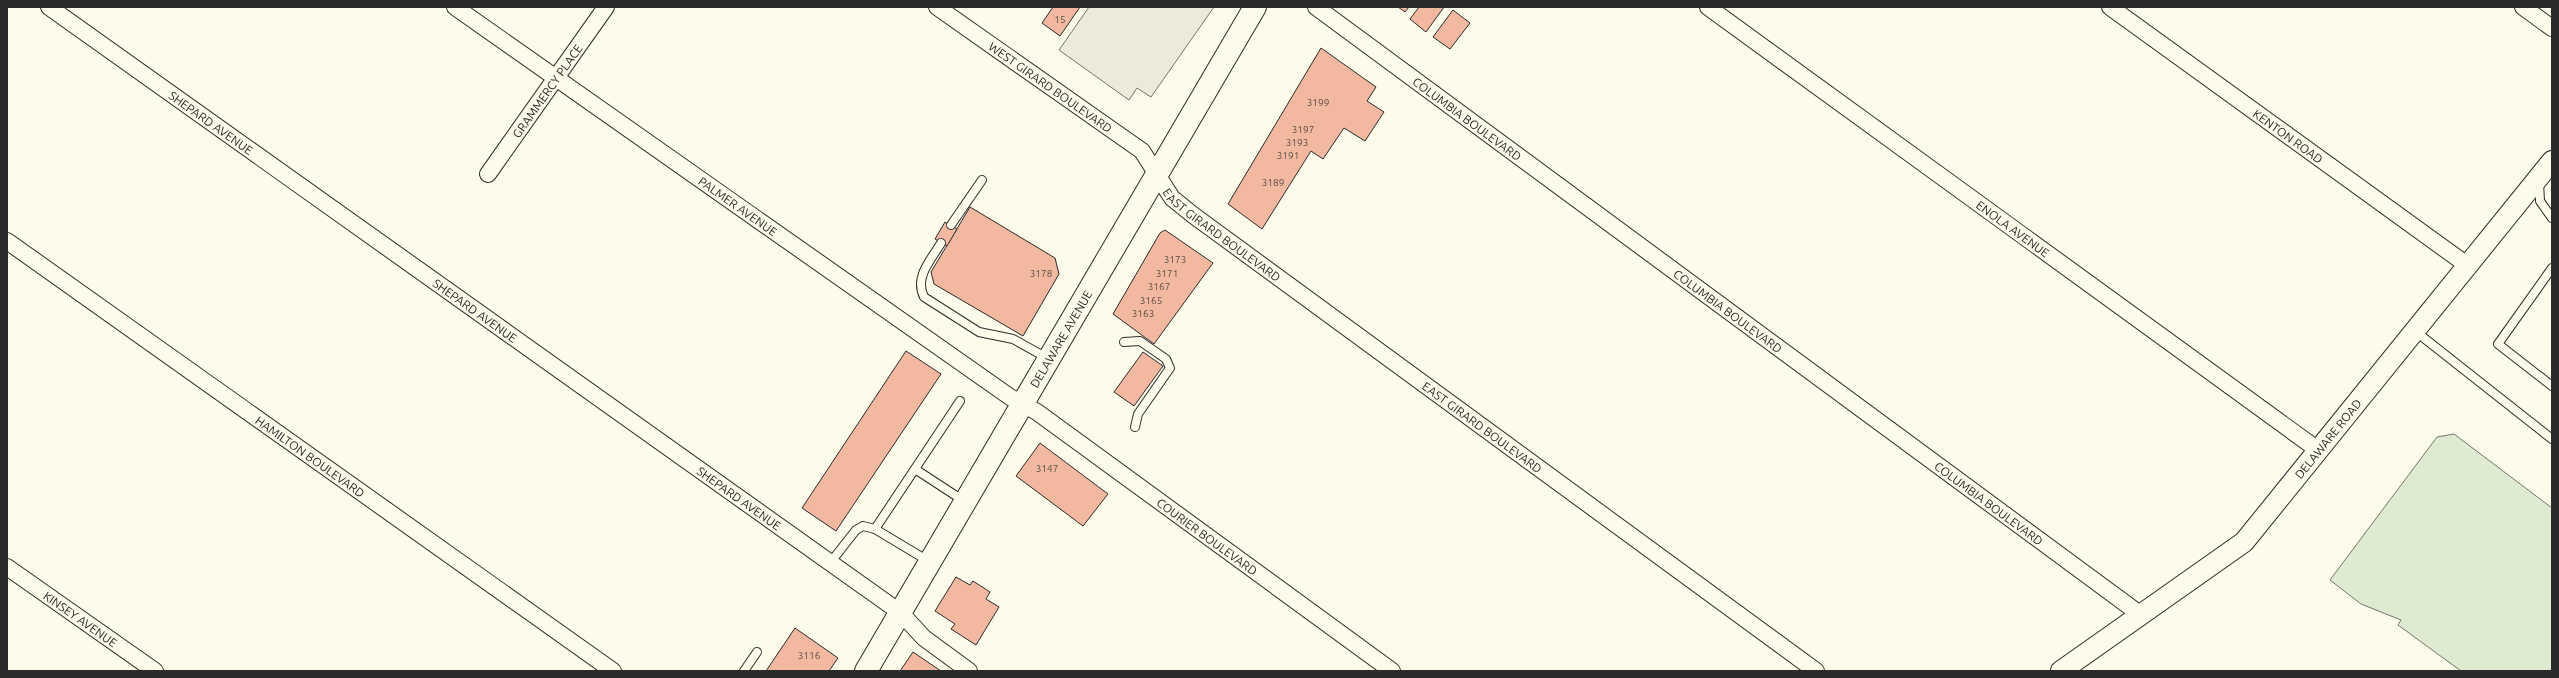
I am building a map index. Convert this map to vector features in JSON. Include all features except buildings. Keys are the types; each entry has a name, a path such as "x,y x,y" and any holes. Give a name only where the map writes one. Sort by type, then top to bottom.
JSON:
{"main road":[{"name":"DELAWARE AVENUE","path":"866,671 1255,7"}],"street":[{"name":"SHEPARD AVENUE","path":"49,7 901,613 924,638 969,671"},
{"name":"PALMER AVENUE","path":"455,7 1023,404"},
{"name":"GRAMMERCY PLACE","path":"488,174 606,7"},
{"name":"WEST GIRARD BOULEVARD","path":"937,7 1142,151 1157,175"},
{"name":"COLUMBIA BOULEVARD","path":"1316,7 2141,615"},
{"name":"ENOLA AVENUE","path":"1708,7 2318,450"},
{"name":"KENTON ROAD","path":"2110,7 2467,265"},
{"path":"2523,7 2552,28"},
{"name":"DELAWARE ROAD","path":"2061,671 2244,542 2552,161"},
{"name":"EAST GIRARD BOULEVARD","path":"1157,175 1172,198 1193,215 1816,671"},
{"name":"HAMILTON BOULEVARD","path":"7,242 613,671"},
{"name":"COURIER BOULEVARD","path":"1023,404 1110,464 1392,671"},
{"name":"KINSEY AVENUE","path":"7,567 155,671"}],"lane":[{"path":"2538,178 2540,201 2552,218"},
{"path":"951,226 982,180"},
{"path":"941,243 921,276 921,290 924,297 979,332 1013,339 1049,359"},
{"path":"2552,268 2498,344 2552,386"},
{"path":"2414,331 2552,439"},
{"path":"1124,342 1140,341 1166,360 1170,368 1138,414 1135,427"},
{"path":"875,529 960,401"},
{"path":"914,469 965,502"},
{"path":"830,563 856,530 863,526 875,529 930,563"},
{"path":"744,671 757,652"}],"green space":[{"path":"2454,434 2552,508 2552,671 2461,671 2398,625 2401,620 2361,604 2330,580 2437,437"}],"shaded area":[{"path":"1089,7 1214,7 1151,97 1137,88 1129,100 1059,50"}]}
